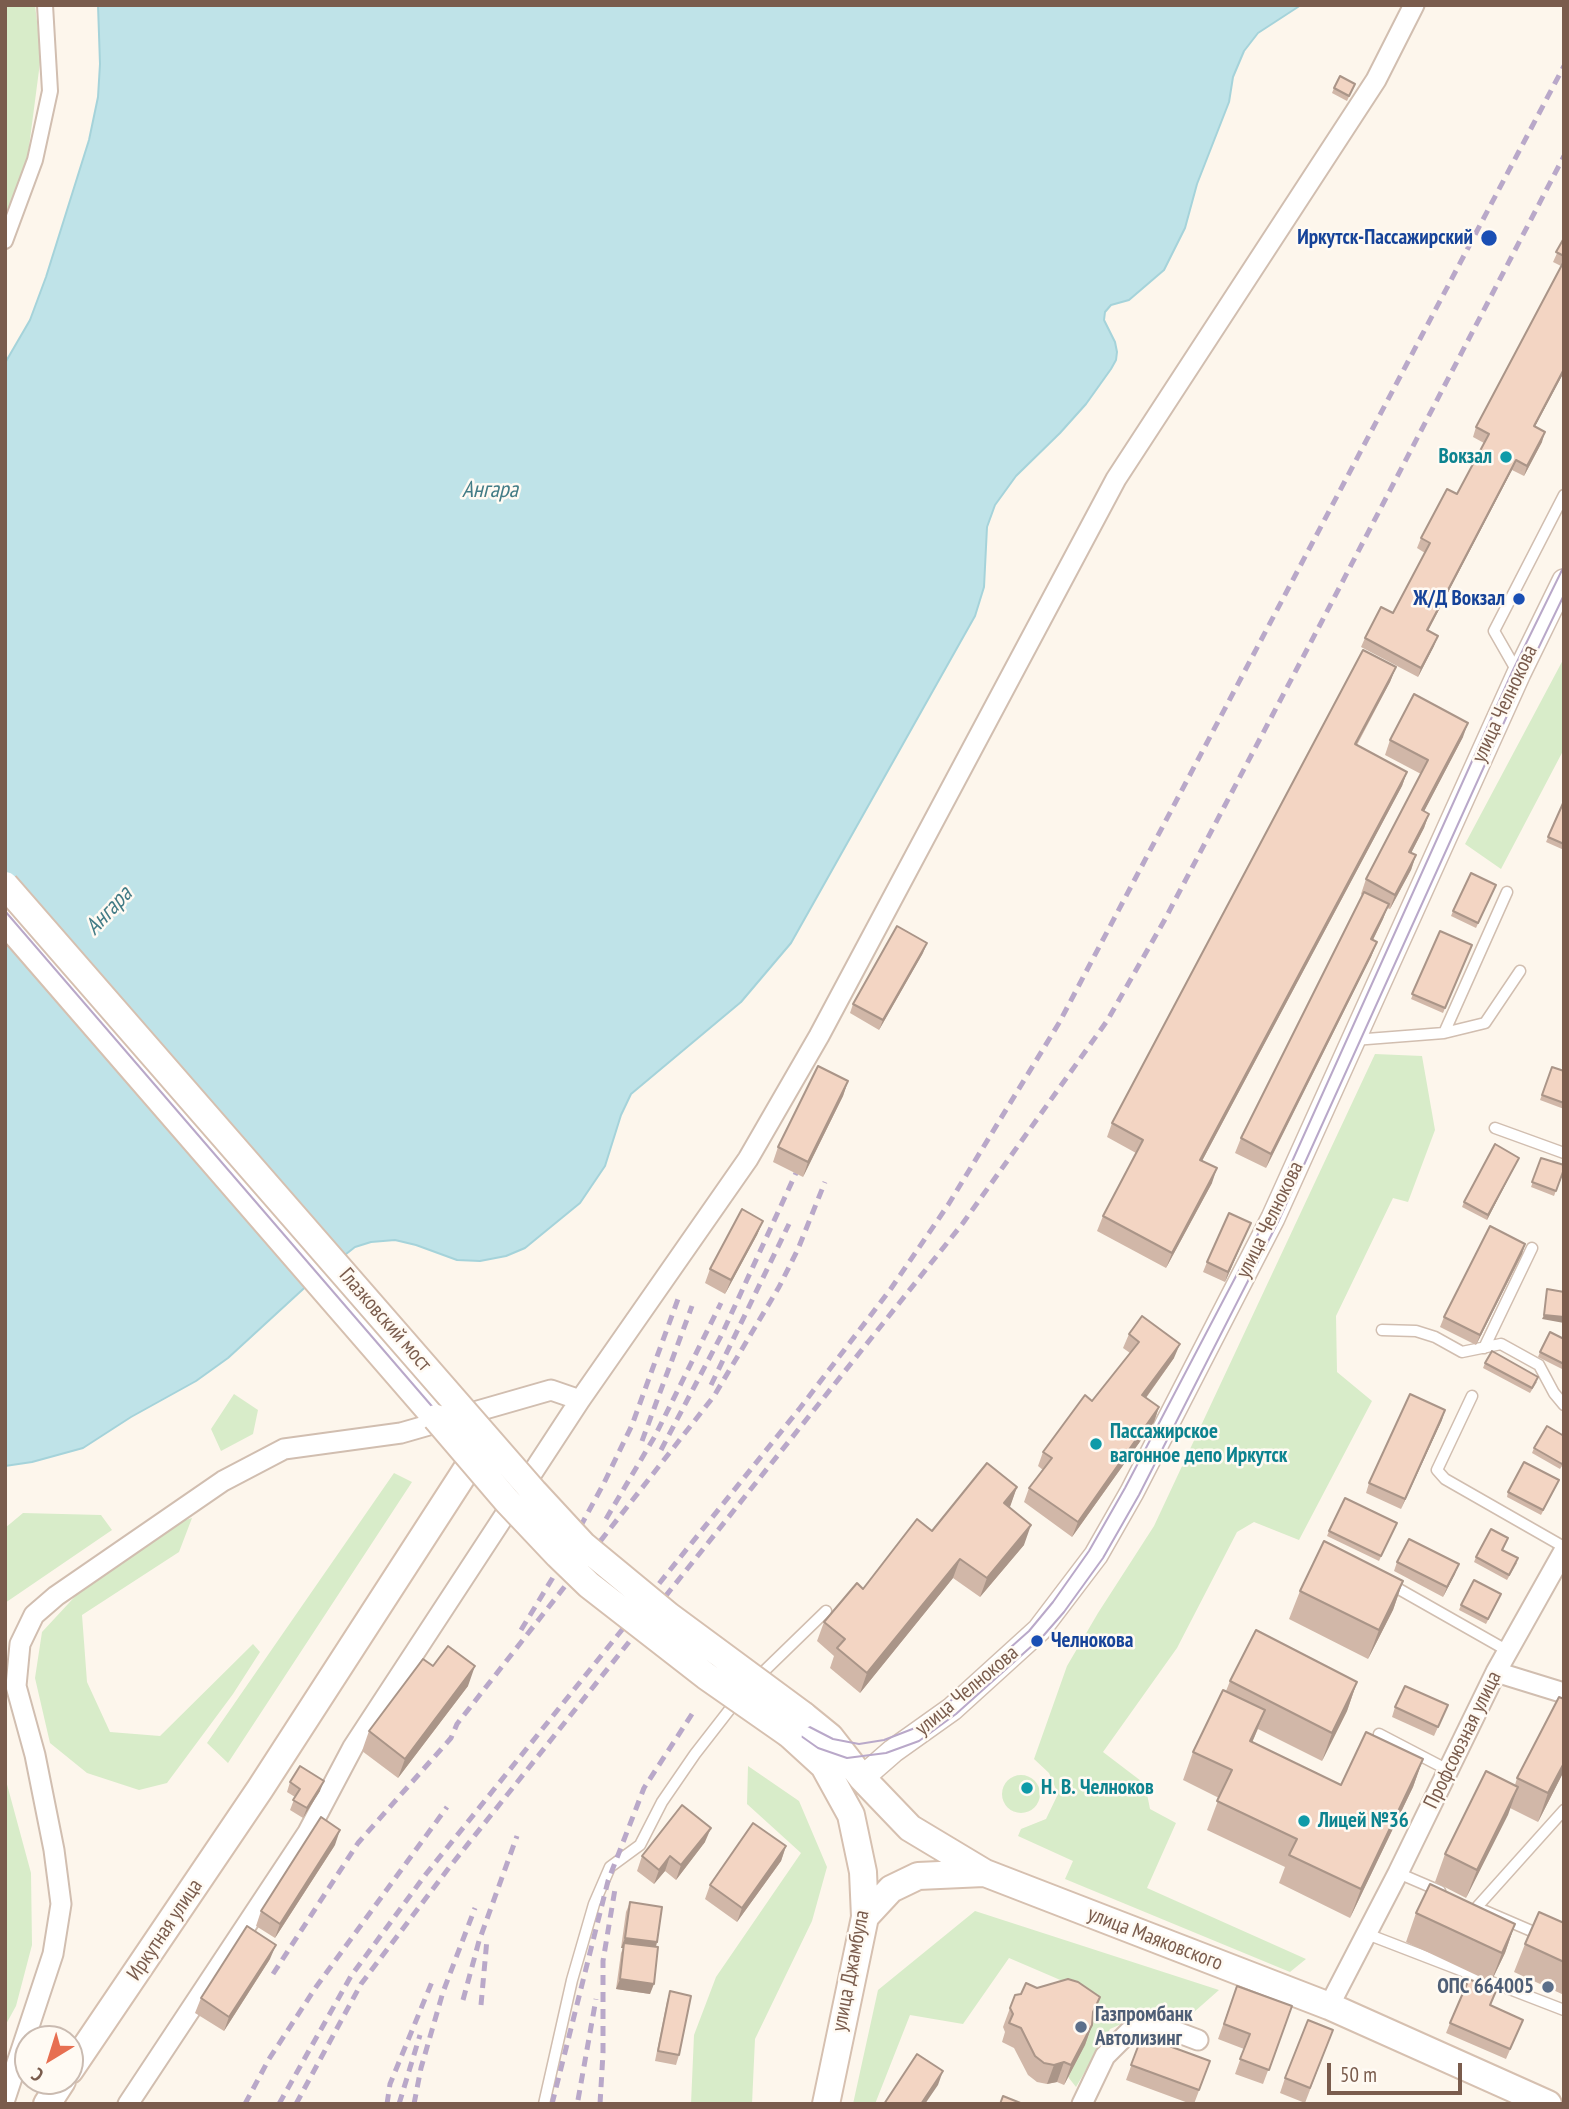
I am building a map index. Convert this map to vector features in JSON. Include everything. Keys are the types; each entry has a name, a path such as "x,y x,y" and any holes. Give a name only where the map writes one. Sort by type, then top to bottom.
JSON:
{"main road":[{"name":"Глазковский мост","path":"5,885 537,1496 605,1563 796,1724"},
{"name":"Глазковский мост","path":"5,921 472,1461 558,1555 589,1585 706,1676 796,1724"},
{"name":"Иркутная улица","path":"84,2049 260,1790 472,1461"},
{"name":"улица Джамбула","path":"796,1724 826,1769 851,1815 863,1872 865,1917 826,2104"},
{"name":"улица Маяковского","path":"796,1724 830,1737 863,1778 910,1828 985,1873 1329,2006 1548,2104"},
{"path":"826,1769 863,1778"},
{"path":"865,1917 891,1889 918,1876 985,1873"}],"street":[{"path":"5,242 35,160 50,91 45,5"},
{"path":"128,2104 308,1832 353,1746 580,1400 748,1159 818,1035 1116,479 1376,80 1414,5"},
{"name":"улица Челнокова","path":"863,1778 893,1751 952,1709 1040,1630 1096,1555 1132,1492 1273,1218 1518,673 1564,581"},
{"path":"5,2098 53,1954 61,1904 54,1850 16,1686 20,1644 34,1615 56,1596 223,1481 284,1449 401,1433 551,1390 580,1400"},
{"name":"Профсоюзная улица","path":"1329,2006 1496,1672 1564,1549"},
{"path":"1496,1672 1564,1693"},
{"path":"1082,2104 1105,2056 1129,2032 1153,2023 1198,2040"}],"lane":[{"path":"1518,673 1494,631 1564,495"},
{"path":"1444,1033 1507,892"},
{"path":"1354,1040 1444,1033 1485,1023 1520,971"},
{"path":"1495,1128 1564,1153"},
{"path":"1484,1348 1532,1248"},
{"path":"1382,1330 1416,1331 1435,1337 1462,1352 1501,1344 1539,1365 1553,1393 1564,1405"},
{"path":"1472,1396 1437,1470 1445,1479 1564,1549"},
{"path":"1380,1578 1508,1651"},
{"path":"752,1683 826,1611"},
{"path":"544,2104 572,1980 594,1904 610,1867 640,1845 662,1802 743,1693"},
{"path":"1379,1734 1448,1770"},
{"path":"1477,1907 1564,1810"},
{"path":"1398,1872 1455,1898"},
{"path":"1466,1902 1564,1945"},
{"path":"1367,1934 1564,2010"}],"green space":[{"path":"5,5 35,5 41,55 27,162 5,222"},
{"path":"1564,658 1564,749 1501,869 1465,844"},
{"path":"1375,1054 1422,1056 1435,1130 1408,1202 1393,1198 1336,1316 1337,1372 1372,1401 1299,1540 1254,1522 1237,1532 1177,1648 1103,1752 1145,1784 1150,1809 1176,1823 1147,1888 1306,1959 1290,1972 1065,1879 1073,1861 1018,1836 1021,1829 1046,1819 1058,1794 1049,1773 1034,1759 1067,1666 1154,1526"},
{"path":"234,1394 258,1410 253,1434 221,1451 211,1429"},
{"path":"394,1473 412,1482 228,1763 207,1743"},
{"path":"23,1513 101,1515 112,1530 5,1603 5,1528"},
{"path":"192,1518 179,1552 82,1615 87,1682 110,1732 160,1736 253,1644 260,1652 233,1694 167,1783 139,1790 87,1773 50,1743 35,1678 42,1632 81,1590 176,1523"},
{"path":"748,1766 799,1801 827,1867 812,1921 755,2039 752,2104 691,2104 694,2035 716,1977 801,1853 747,1804"},
{"path":"1021,1775 1034,1781 1040,1794 1034,1807 1021,1813 1008,1807 1002,1794 1008,1781"},
{"path":"5,1777 31,1873 32,1945 16,2006 5,2026"},
{"path":"975,1911 1219,1990 1185,2020 1153,2010 1110,2029 1076,2087 1065,2073 1100,1997 1009,1958 963,2024 910,2015 875,2104 853,2104 878,1990"}],"water":[{"name":"Ангара","path":"98,5 1301,5 1258,33 1244,51 1233,77 1229,102 1197,184 1185,228 1164,270 1129,300 1111,305 1105,312 1104,320 1117,352 1111,369 1086,404 1016,476 995,505 987,527 984,587 975,616 791,943 741,1002 631,1094 621,1115 605,1166 580,1203 525,1248 506,1256 480,1261 457,1260 395,1240 371,1242 355,1247 313,1280 228,1358 196,1381 131,1417 83,1448 32,1462 5,1466 5,363 30,320 89,140 98,97"}],"building":[{"path":"1340,76 1355,84 1349,96 1334,88"},
{"path":"1564,238 1564,256 1556,252"},
{"name":"Вокзал","path":"1564,261 1564,369 1534,426 1545,432 1527,466 1516,460 1427,630 1438,636 1421,668 1365,638 1381,607 1393,613 1430,543 1421,538 1447,489 1457,494 1489,434 1476,427"},
{"path":"1363,650 1396,667 1355,744 1407,772 1200,1160 1217,1168 1172,1253 1103,1216 1143,1140 1112,1123"},
{"path":"1414,694 1468,723 1422,810 1429,814 1409,852 1416,855 1395,895 1366,879 1428,760 1390,740"},
{"path":"1564,801 1564,844 1548,837"},
{"path":"1471,873 1496,885 1478,923 1453,911"},
{"path":"1364,892 1389,904 1371,939 1377,942 1271,1154 1241,1138"},
{"path":"897,926 927,943 883,1020 853,1004"},
{"path":"1440,931 1472,945 1445,1008 1412,994"},
{"path":"818,1066 848,1081 808,1162 778,1147"},
{"path":"1552,1067 1564,1071 1564,1103 1542,1095"},
{"path":"1495,1144 1519,1158 1488,1215 1464,1202"},
{"path":"1541,1158 1564,1165 1556,1191 1532,1182"},
{"path":"742,1209 763,1221 731,1280 710,1269"},
{"path":"1229,1213 1251,1223 1228,1272 1207,1262"},
{"path":"1490,1226 1525,1244 1480,1335 1444,1317"},
{"path":"1547,1289 1564,1292 1564,1317 1544,1315"},
{"name":"Пассажирское вагонное депо Иркутск","path":"1142,1316 1180,1344 1142,1395 1159,1407 1078,1522 1029,1488 1052,1458 1043,1452 1085,1395 1092,1401 1139,1342 1129,1334"},
{"path":"1550,1332 1564,1339 1564,1364 1540,1352"},
{"path":"1492,1351 1538,1377 1532,1388 1485,1363"},
{"path":"1410,1394 1445,1410 1405,1499 1369,1483"},
{"path":"1547,1426 1564,1436 1562,1464 1534,1448"},
{"path":"1524,1462 1559,1480 1543,1510 1508,1492"},
{"path":"987,1463 1017,1487 1004,1503 1031,1525 987,1578 960,1559 867,1673 837,1648 845,1639 824,1622 857,1583 863,1589 917,1519 932,1531"},
{"path":"1345,1498 1397,1523 1381,1556 1329,1531"},
{"path":"1491,1529 1508,1538 1502,1550 1518,1558 1509,1575 1476,1557"},
{"path":"1409,1539 1459,1564 1447,1587 1397,1562"},
{"path":"1324,1541 1403,1581 1379,1630 1300,1591"},
{"path":"1474,1580 1501,1594 1488,1619 1461,1605"},
{"path":"1256,1630 1357,1682 1332,1733 1230,1681"},
{"path":"448,1646 475,1666 405,1759 369,1731 423,1659 433,1666"},
{"path":"1405,1686 1448,1705 1438,1727 1395,1707"},
{"name":"Лицей №36","path":"1223,1690 1265,1710 1250,1741 1341,1785 1366,1732 1423,1759 1361,1889 1289,1855 1297,1839 1217,1801 1232,1770 1193,1752"},
{"path":"1559,1697 1564,1699 1564,1763 1548,1793 1517,1778"},
{"path":"300,1766 324,1781 307,1808 293,1800 300,1789 290,1782"},
{"path":"1486,1771 1518,1787 1477,1870 1445,1854"},
{"path":"682,1805 711,1828 681,1865 670,1856 659,1870 642,1856"},
{"path":"321,1817 340,1830 280,1924 261,1911"},
{"path":"753,1823 786,1846 742,1908 710,1885"},
{"path":"1430,1884 1515,1924 1502,1953 1416,1913"},
{"path":"630,1902 662,1907 657,1942 625,1938"},
{"path":"1539,1912 1564,1923 1564,1962 1525,1944"},
{"path":"247,1926 276,1945 229,2017 201,1998"},
{"path":"624,1943 658,1947 654,1984 620,1979"},
{"path":"1068,1979 1078,1982 1100,1997 1093,2012 1092,2025 1071,2065 1064,2062 1054,2065 1044,2063 1035,2056 1021,2028 1009,2023 1013,2014 1010,2008 1015,1995 1021,1994 1026,1983 1037,1988"},
{"path":"1469,1979 1496,1991 1490,2005 1523,2020 1510,2049 1450,2023"},
{"path":"1237,1986 1292,2006 1269,2070 1240,2059 1250,2034 1224,2024"},
{"path":"670,1991 691,1996 679,2055 658,2051"},
{"path":"1308,2020 1333,2030 1310,2088 1285,2078"},
{"path":"1142,2036 1210,2061 1199,2090 1131,2065"},
{"path":"917,2054 943,2071 921,2104 884,2104"},
{"path":"1003,2096 1023,2104 1000,2104"}],"tram line":[{"path":"5,892 534,1504 581,1553 717,1662 798,1721 833,1739 859,1744 884,1740 915,1728 947,1704 1029,1631 1089,1551 1125,1488 1268,1215 1513,670 1564,566"},
{"path":"5,911 461,1440 572,1562 709,1671 818,1748 847,1758 886,1753 919,1741 956,1714 1044,1635 1103,1558 1139,1495 1279,1220 1564,595"}],"railway":[{"path":"279,2104 351,1976 426,1874 800,1408 890,1290 948,1205 1059,1023 1564,66"},
{"path":"296,2104 361,1984 448,1869 963,1223 1107,1021 1164,921 1564,156"},
{"path":"661,1450 722,1334 796,1173"},
{"path":"273,1974 358,1843 451,1738 457,1724 714,1396 779,1287 798,1249 825,1182"},
{"path":"711,1385 789,1224"},
{"path":"521,1630 604,1483 632,1425 678,1299"},
{"path":"606,1519 655,1436 721,1303"},
{"path":"642,1441 692,1306"},
{"path":"552,2104 608,1881 644,1788 692,1714"},
{"path":"245,2104 269,2059 316,1987 447,1807"},
{"path":"463,2000 479,1941 517,1836"},
{"path":"600,2104 603,1961 615,1889"},
{"path":"414,2104 421,2068 443,1992 475,1908"},
{"path":"481,2005 487,1939"},
{"path":"387,2104 390,2084 434,1977"},
{"path":"578,2100 596,1999"},
{"path":"399,2104 420,2035"}],"place":[{"name":"Иркутск-Пассажирский","path":"1489,238"},
{"name":"Вокзал","path":"1506,457"},
{"name":"Ж/Д Вокзал","path":"1519,599"},
{"name":"Пассажирское вагонное депо Иркутск","path":"1096,1444"},
{"name":"Челнокова","path":"1037,1641"},
{"name":"Н. В. Челноков","path":"1027,1788"},
{"name":"Лицей №36","path":"1304,1821"},
{"name":"ОПС 664005","path":"1548,1987"},
{"name":"Газпромбанк Автолизинг","path":"1081,2027"}]}
